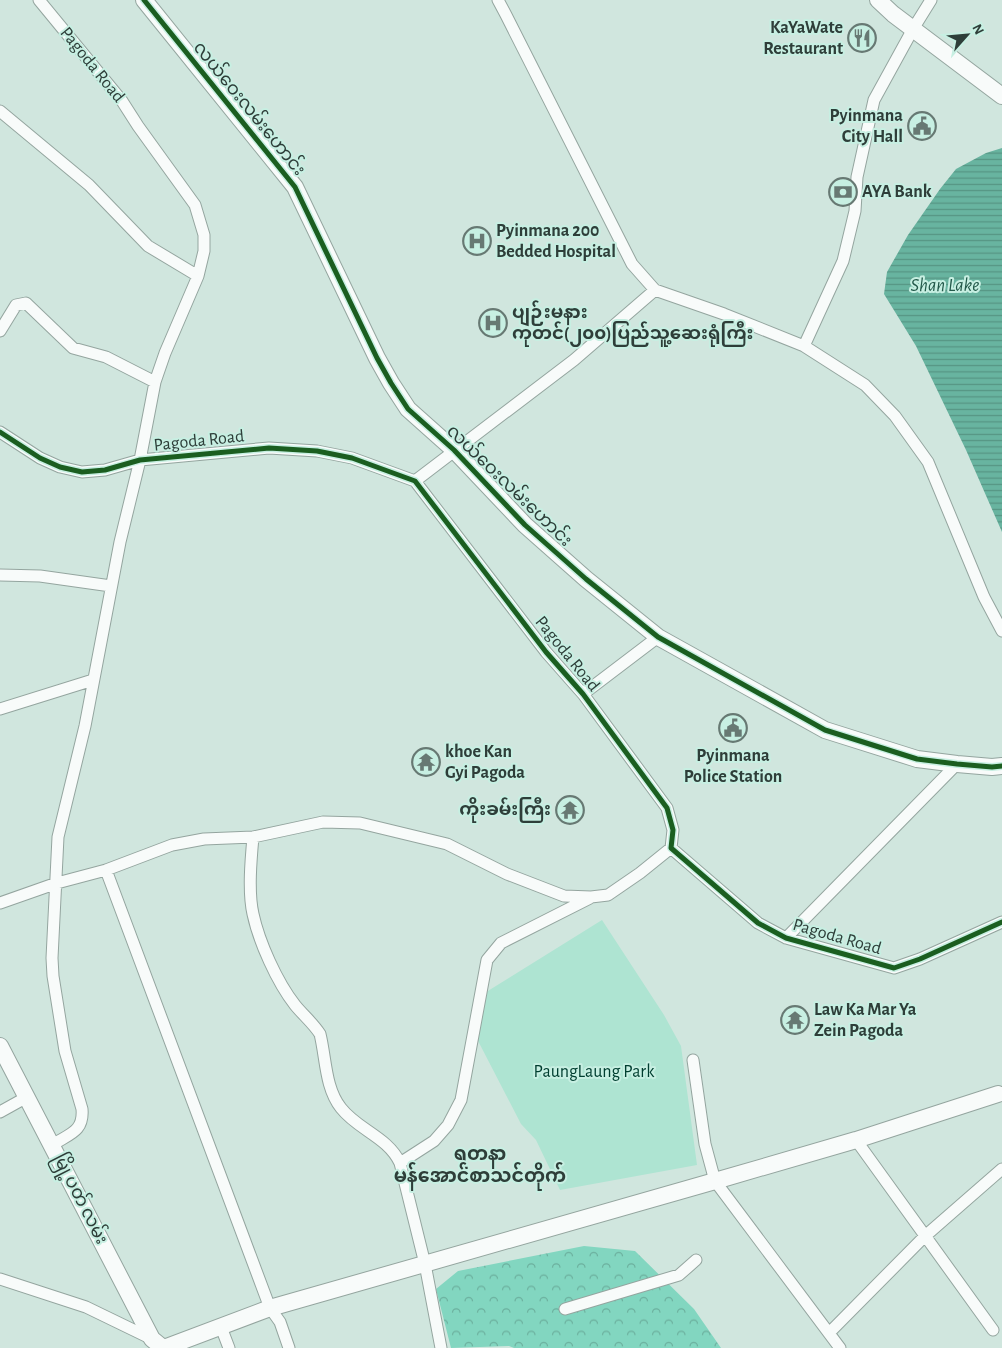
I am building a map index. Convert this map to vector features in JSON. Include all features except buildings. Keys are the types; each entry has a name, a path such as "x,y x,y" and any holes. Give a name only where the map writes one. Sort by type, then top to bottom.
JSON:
{"street":[{"name":"Pagoda Road","path":"39,0 122,101 196,205 204,235 204,251 198,276"},
{"name":"လယ်ဝေးလမ်းဟောင်း","path":"144,0 295,187 377,358 408,409 454,450 525,525 586,579 658,637 825,730 917,759 992,767 1002,766"},
{"path":"498,0 632,264 655,290 724,314 804,346 865,385 895,416 928,462 984,597 1002,631"},
{"path":"878,0 913,29 1002,96"},
{"path":"804,346 843,261 855,212 857,177 874,100 931,0"},
{"path":"0,111 89,185 148,246 198,276 155,382 140,460 111,586 85,726 58,837 52,958 53,976 65,1052 83,1118 81,1125 52,1144"},
{"path":"415,482 454,450 574,360 655,290"},
{"path":"0,330 16,305 26,303 73,348 106,357 155,382"},
{"name":"Pagoda Road","path":"0,432 40,458 60,467 82,472 105,470 140,460 269,448 317,451 352,458 415,482 546,652 583,694 668,808 673,830 671,848 758,923 786,938 894,968 1002,922"},
{"path":"0,575 40,576 111,586"},
{"path":"583,694 658,637"},
{"path":"0,709 93,680"},
{"path":"786,938 957,764"},
{"path":"0,903 57,883 106,870 172,845 204,839 253,837 324,822 360,823 447,844 507,874 564,896 590,897 608,895 640,874 671,848"},
{"path":"253,837 250,863 252,913 264,948 279,979 295,1005 320,1034 332,1091 340,1107 350,1117 392,1148 400,1163 425,1264 441,1348"},
{"path":"106,870 270,1308 280,1322 289,1348"},
{"path":"400,1163 434,1141 448,1125 460,1100 488,960 501,943 590,897"},
{"name":"မြို့ပတ် လမ်း","path":"0,1046 159,1345"},
{"path":"693,1060 705,1144 715,1181 840,1348"},
{"path":"0,1279 86,1307 159,1345 222,1327 270,1308 856,1140 1001,1093"},
{"path":"0,1112 27,1098"},
{"path":"856,1140 924,1237 993,1330"},
{"path":"829,1333 924,1237 1002,1169"},
{"path":"565,1309 679,1275 696,1260"},
{"path":"222,1327 229,1348"}],"green space":[{"name":"PaungLaung Park","path":"602,920 664,1015 681,1046 697,1165 560,1190 536,1140 521,1124 475,1035 483,994"},
{"path":"584,1246 635,1251 694,1309 721,1348 514,1348 509,1346 451,1348 436,1289 458,1271"}],"water":[{"name":"Shan Lake","path":"1002,148 1002,532 966,450 916,346 884,294 887,272 908,235 956,169 986,153"}],"cycle path":[{"path":"144,0 295,187 377,358 408,409 454,450 525,525 586,579 658,637 825,730 917,759 992,767 1002,766"},
{"path":"0,432 40,458 60,467 82,472 105,470 140,460 269,448 317,451 352,458 415,481 546,652 583,694 667,808 673,830 671,848 758,923 786,938 894,968 920,959 1002,922"}],"place":[{"name":"KaYaWate Restaurant","path":"862,38"},
{"name":"Pyinmana City Hall","path":"922,126"},
{"name":"AYA Bank","path":"843,192"},
{"name":"Pyinmana 200 Bedded Hospital","path":"477,241"},
{"name":"ပျဉ်းမနား ကုတင်(၂၀၀)ပြည်သူ့ဆေးရုံကြီး","path":"493,323"},
{"name":"Pyinmana Police Station","path":"733,728"},
{"name":"khoe Kan Gyi Pagoda","path":"426,762"},
{"name":"ကိုးခမ်းကြီး","path":"570,810"},
{"name":"Law Ka Mar Ya Zein Pagoda","path":"795,1020"}],"district":[{"name":"ရတနာ မန်အောင်စာသင်တိုက်","path":"480,1165"}]}
